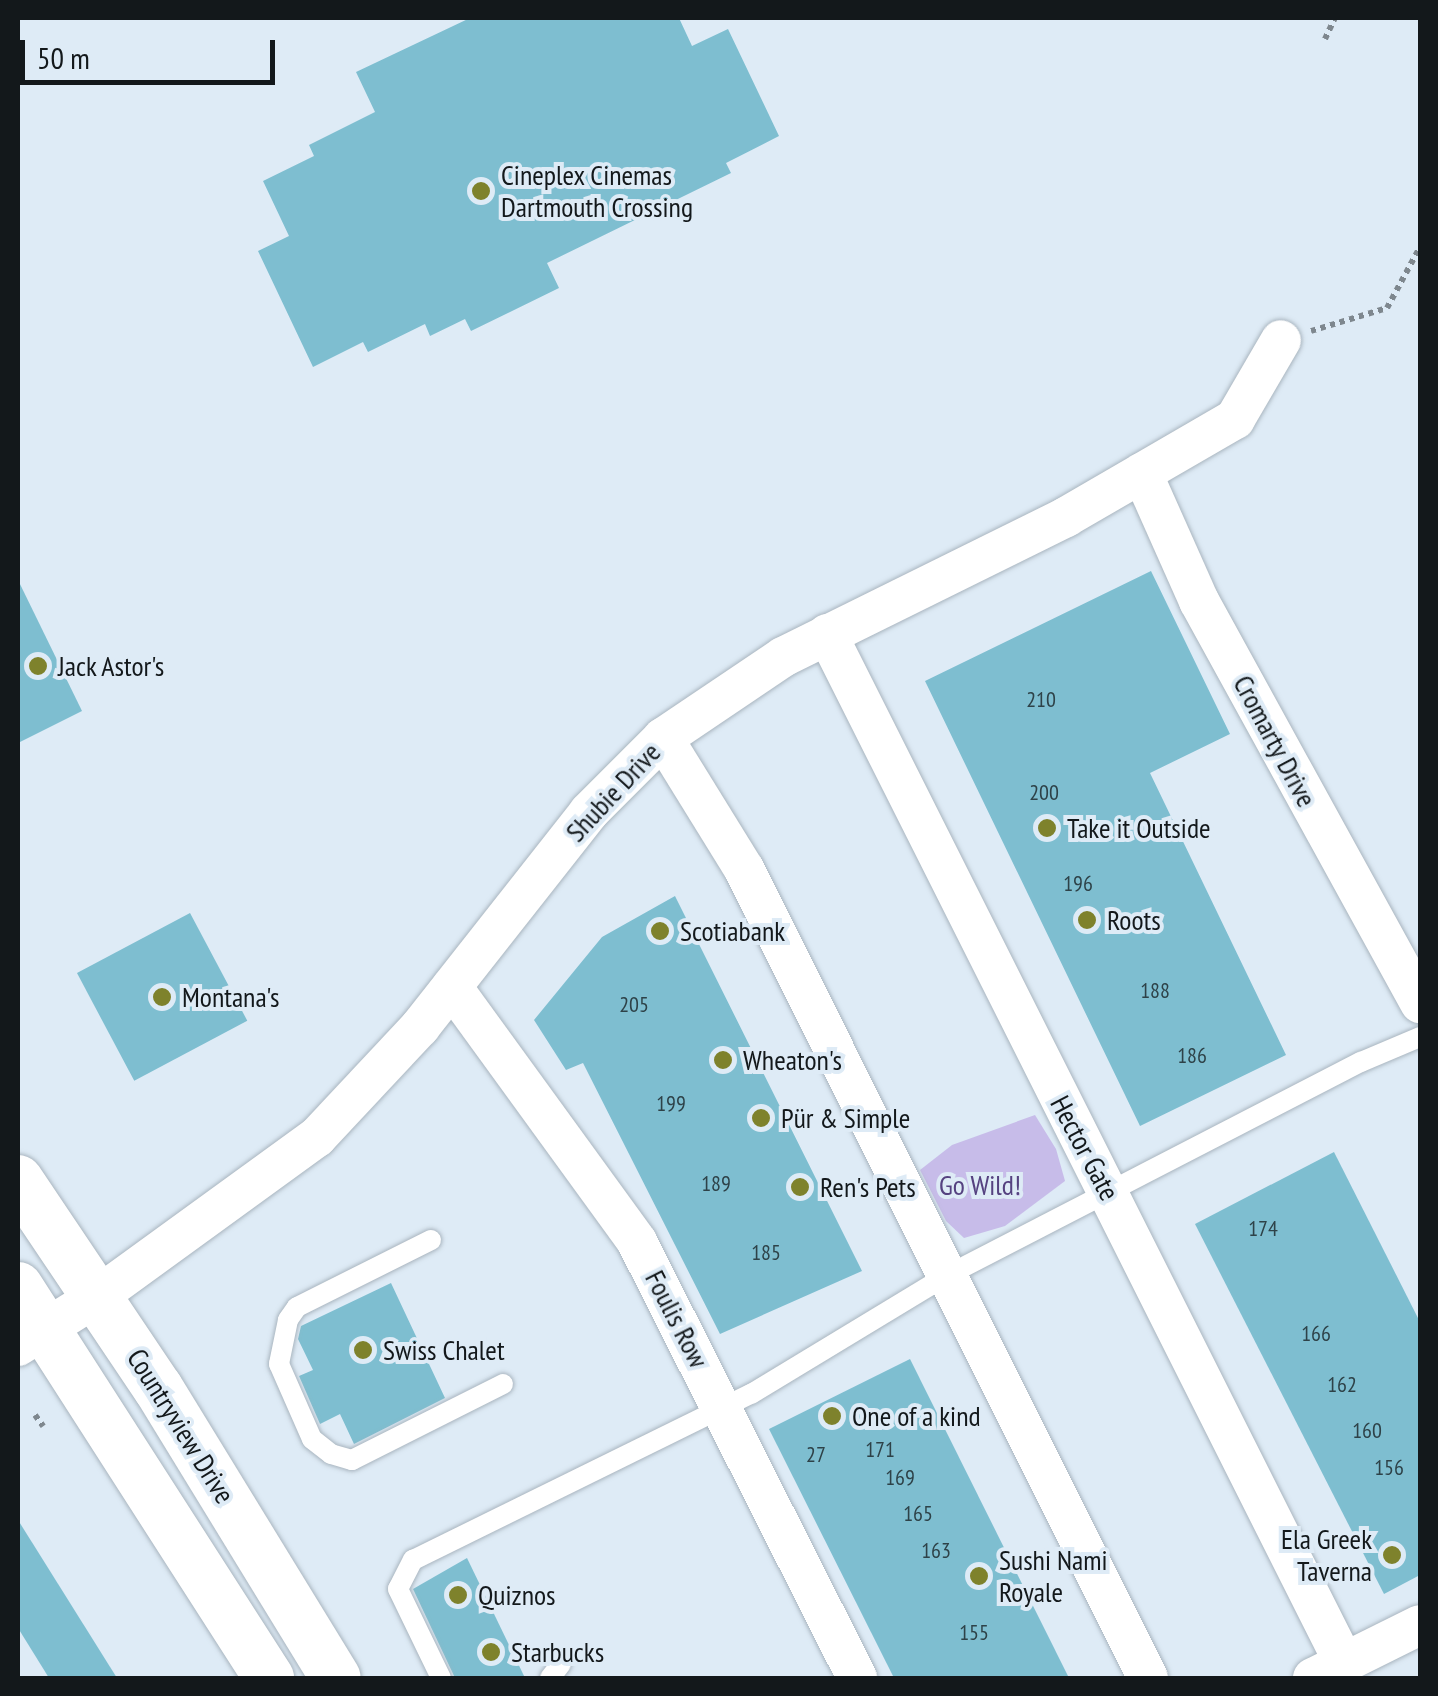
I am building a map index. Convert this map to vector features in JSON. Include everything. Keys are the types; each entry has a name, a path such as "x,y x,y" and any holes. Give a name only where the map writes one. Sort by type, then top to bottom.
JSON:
{"street":[{"name":"Shubie Drive","path":"32,1337 98,1296 317,1137 452,987 590,812 662,738 741,682 827,634 1142,474 1234,419 1281,340"},
{"name":"Cromarty Drive","path":"1142,474 1199,601 1420,1003"},
{"name":"Hector Gate","path":"827,634 1109,1192 1329,1671"},
{"path":"662,738 744,868 1148,1678"},
{"name":"Foulis Row","path":"452,987 637,1242 857,1678"},
{"name":"Countryview Drive","path":"18,1180 98,1296 336,1678"},
{"name":"Countryview Drive","path":"18,1288 32,1337 269,1678"},
{"path":"1329,1671 1420,1624"}],"lane":[{"path":"441,1678 398,1589 401,1572 488,1524 722,1408 946,1276 1420,1038"},
{"path":"431,1240 297,1308 288,1320 279,1364 312,1439 331,1454 352,1460 503,1384"}],"path":[{"path":"1326,39 1336,18"},
{"path":"1281,340 1386,308 1420,247"},
{"path":"35,1414 43,1426"}],"green space":[{"name":"Go Wild!","path":"1035,1115 1056,1149 1065,1181 1005,1226 964,1238 946,1221 920,1170 952,1145"}],"building":[{"name":"Cineplex Cinemas Dartmouth Crossing","path":"470,18 679,18 692,46 728,29 779,136 726,163 731,173 547,263 559,288 471,331 465,319 430,336 425,324 368,352 363,342 313,367 258,251 289,236 263,181 314,156 309,145 375,112 356,72"},
{"path":"1151,571 1230,734 1150,773 1286,1055 1140,1126 925,681"},
{"name":"Jack Astor's","path":"18,580 82,711 18,743"},
{"path":"675,896 862,1271 720,1334 583,1063 566,1070 534,1020 602,937"},
{"name":"Montana's","path":"190,913 247,1021 134,1081 77,973"},
{"path":"1334,1152 1420,1322 1420,1575 1384,1594 1195,1224"},
{"name":"Swiss Chalet","path":"391,1283 445,1398 354,1444 340,1414 320,1424 299,1376 313,1370 298,1339 301,1326"},
{"path":"910,1359 1069,1678 894,1678 769,1429"},
{"path":"18,1520 117,1678 49,1678 18,1628"},
{"path":"467,1558 525,1678 455,1678 413,1589"}],"place":[{"name":"Cineplex Cinemas Dartmouth Crossing","path":"481,191"},
{"name":"Jack Astor's","path":"38,666"},
{"name":"Take it Outside","path":"1047,828"},
{"name":"Roots","path":"1087,920"},
{"name":"Scotiabank","path":"660,931"},
{"name":"Montana's","path":"162,997"},
{"name":"Wheaton's","path":"723,1060"},
{"name":"Pür & Simple","path":"761,1118"},
{"name":"Ren's Pets","path":"800,1187"},
{"name":"Swiss Chalet","path":"363,1350"},
{"name":"One of a kind","path":"832,1416"},
{"name":"Ela Greek Taverna","path":"1392,1555"},
{"name":"Sushi Nami Royale","path":"979,1576"},
{"name":"Quiznos","path":"458,1595"},
{"name":"Starbucks","path":"491,1652"}]}
